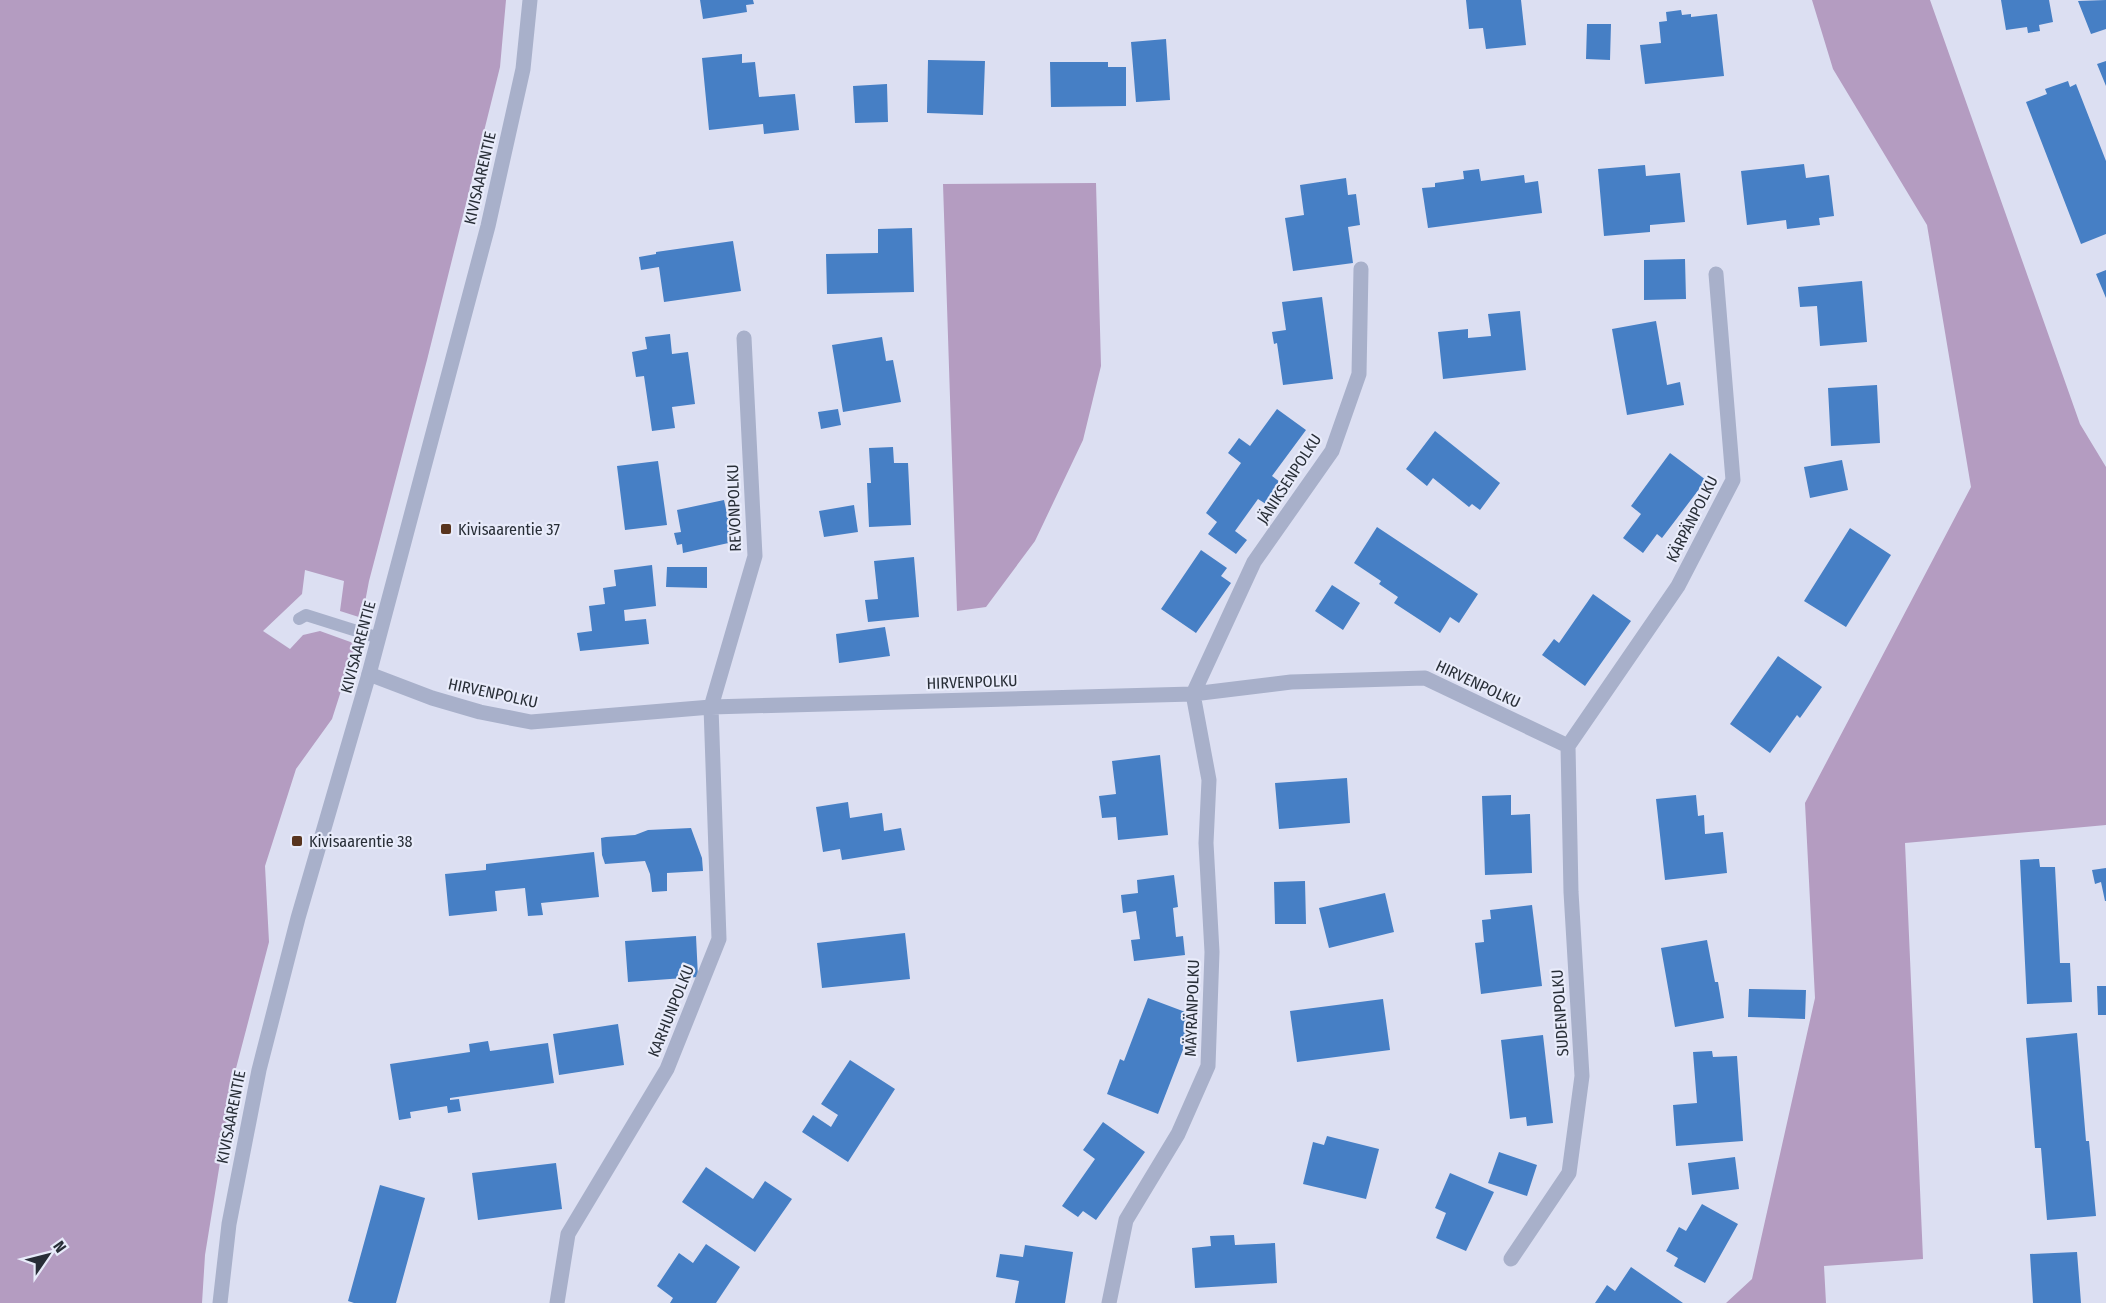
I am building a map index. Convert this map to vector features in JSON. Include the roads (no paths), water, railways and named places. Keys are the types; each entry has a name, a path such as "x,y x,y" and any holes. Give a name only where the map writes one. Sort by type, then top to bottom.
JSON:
{"street":[{"name":"KIVISAARENTIE","path":"220,1303 229,1224 259,1070 298,918 379,638 488,226 523,69 530,0"},
{"name":"JÄNIKSENPOLKU","path":"1193,694 1254,562 1332,451 1359,374 1361,269"},
{"name":"KÄRPÄNPOLKU","path":"1568,746 1678,586 1733,480 1716,274"},
{"name":"REVONPOLKU","path":"711,707 755,556 744,338"},
{"name":"HIRVENPOLKU","path":"369,674 432,698 531,722 711,707 1193,694 1291,682 1425,678 1568,746"},
{"name":"MÄYRÄNPOLKU","path":"1108,1303 1126,1220 1178,1134 1208,1066 1212,952 1206,843 1209,780 1193,694"},
{"name":"KARHUNPOLKU","path":"557,1303 568,1234 667,1069 719,939 711,707"},
{"name":"SUDENPOLKU","path":"1511,1259 1569,1173 1582,1076 1570,892 1568,746"}],"lane":[{"path":"299,619 306,615 379,638"}],"place":[{"name":"Kivisaarentie 37","path":"446,529"},
{"name":"Kivisaarentie 38","path":"297,841"}]}
